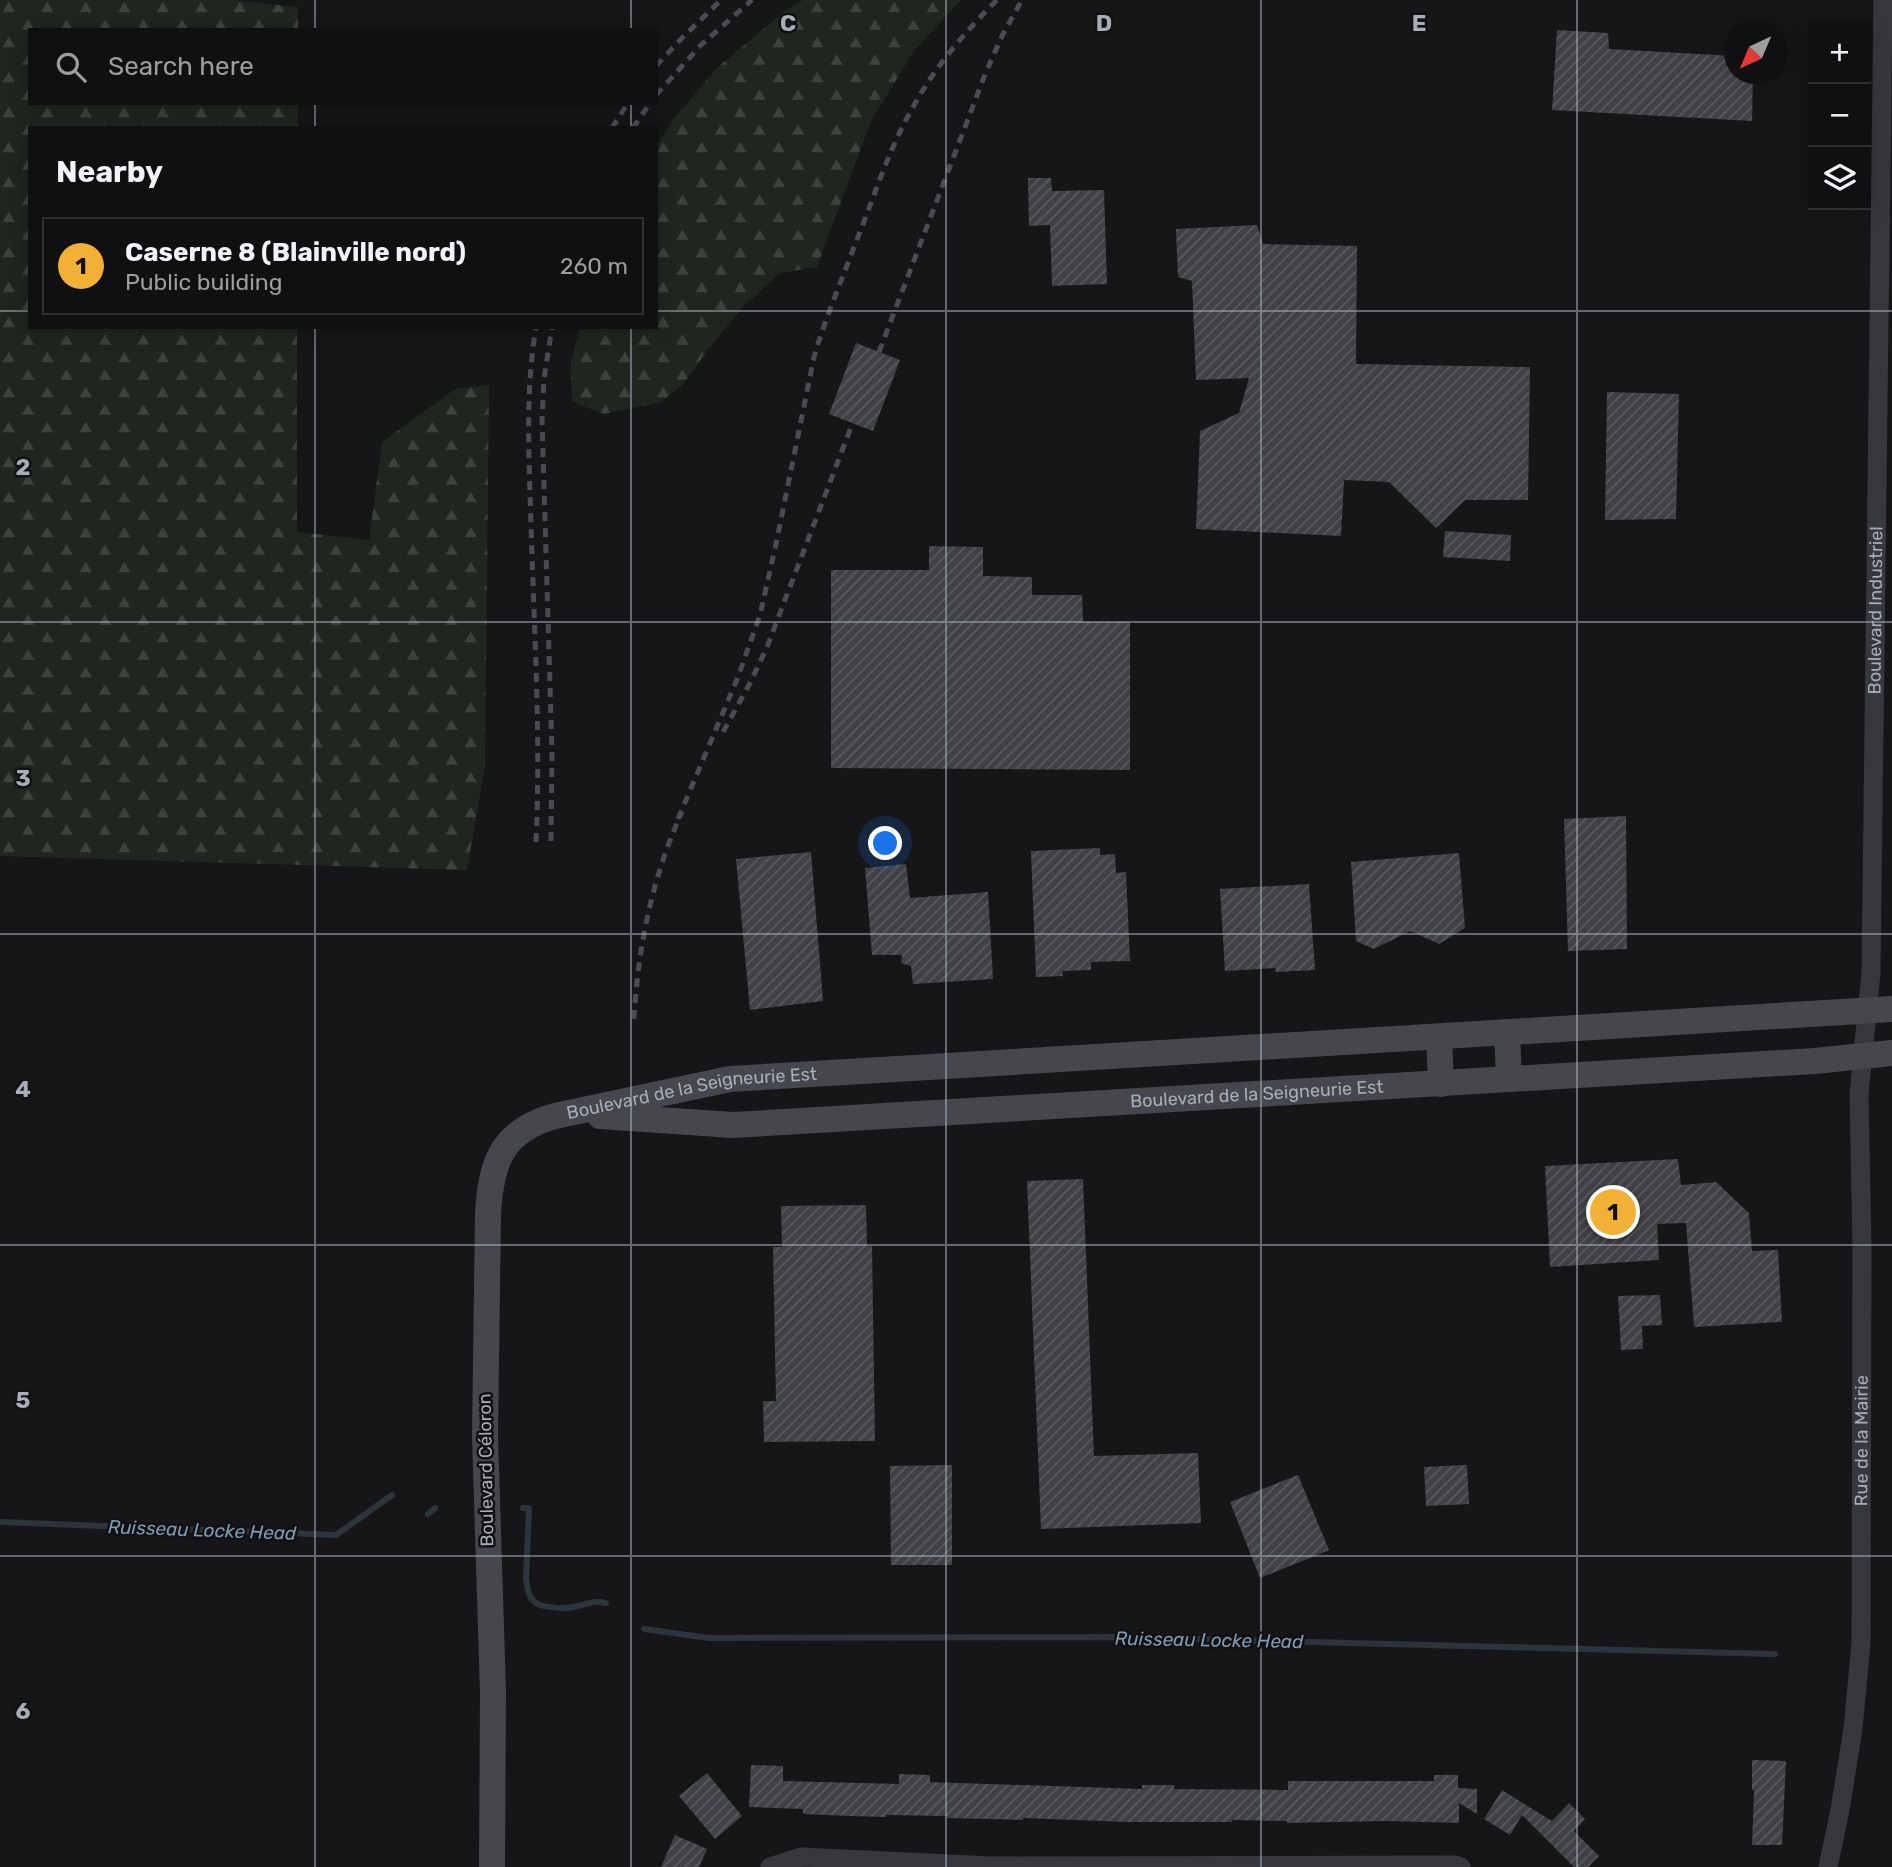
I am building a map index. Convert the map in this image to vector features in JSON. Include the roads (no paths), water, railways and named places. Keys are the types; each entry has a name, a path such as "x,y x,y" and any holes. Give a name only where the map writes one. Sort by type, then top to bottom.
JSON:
{"main road":[{"name":"Boulevard de la Seigneurie Est","path":"566,1114 730,1079 1879,1010"},
{"path":"1507,1032 1509,1079"},
{"path":"1439,1037 1441,1084"},
{"path":"1265,1048 1267,1093"},
{"path":"1185,1053 1188,1098"},
{"name":"Boulevard de la Seigneurie Est","path":"566,1114 733,1125 1441,1084 1892,1053"},
{"path":"901,1068 904,1115"},
{"name":"Boulevard Céloron","path":"492,1867 493,1692 485,1436 489,1191 497,1161 511,1140 541,1121 566,1114"}],"street":[{"name":"Boulevard Industriel","path":"1879,1010 1871,973 1883,0"},
{"name":"Rue de la Mairie","path":"1832,1866 1853,1729 1861,1643 1862,1249 1859,1094 1862,1057 1879,1010"},
{"path":"770,1867 801,1857 992,1867 1461,1867"}],"waterway":[{"name":"Ruisseau Locke Head","path":"0,1522 336,1535 392,1495"},
{"name":"Ruisseau Locke Head","path":"428,1514 435,1508"},
{"name":"Ruisseau Locke Head","path":"523,1508 529,1508 526,1578 532,1599 539,1605 562,1608 593,1602 606,1603"},
{"name":"Ruisseau Locke Head","path":"644,1629 709,1638 1118,1637 1775,1654"}],"railway":[{"path":"658,64 721,0"},
{"path":"658,93 701,45 752,0"},
{"path":"678,819 738,677 760,615 814,357 883,172 904,124 930,79 961,38 997,0"},
{"path":"879,352 986,72 1022,0"},
{"path":"613,126 627,105"},
{"path":"634,126 649,105"},
{"path":"536,329 530,376 529,474 537,722 536,842"},
{"path":"551,841 552,752 542,420 544,379 552,329"},
{"path":"723,732 767,647 853,422"},
{"path":"634,1019 648,913 662,862 682,812"}],"place":[{"name":"Caserne 8 (Blainville nord)","path":"1613,1212"}]}
